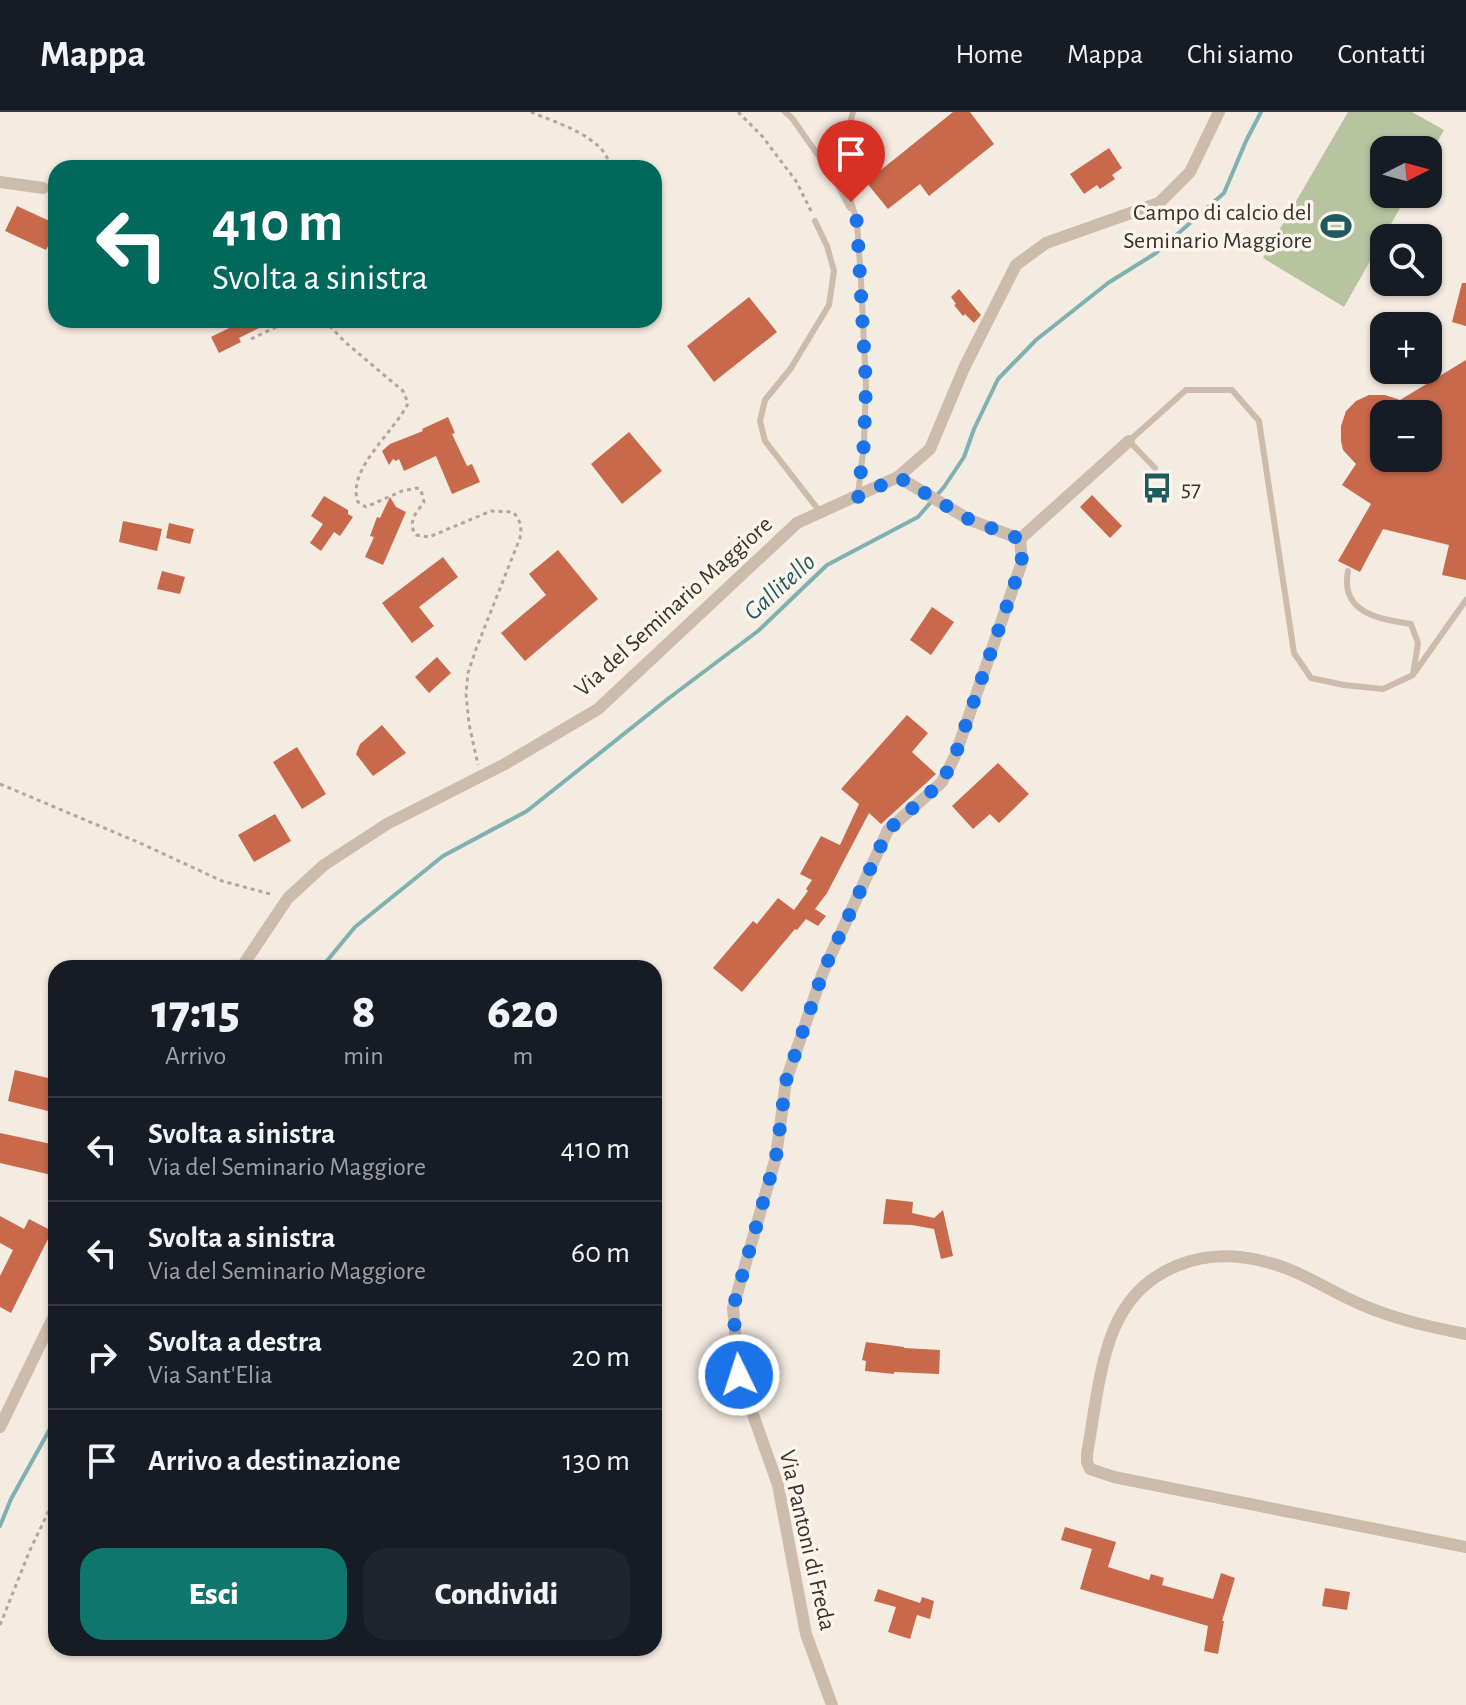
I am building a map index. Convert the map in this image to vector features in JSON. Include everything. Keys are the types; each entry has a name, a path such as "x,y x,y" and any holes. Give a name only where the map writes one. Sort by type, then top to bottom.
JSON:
{"street":[{"name":"Via del Seminario Maggiore","path":"246,960 288,898 324,865 387,824 505,764 598,709 797,523 903,480 930,449 964,368 1016,265 1046,243 1159,203 1190,172 1219,112"},
{"path":"0,182 43,188"},
{"path":"903,480 970,520 1020,539 1129,441"},
{"name":"Via Pantoni di Freda","path":"832,1705 806,1634 778,1485 739,1375 733,1308 776,1157 786,1081 823,972 888,830 942,782 955,756 1022,562 1020,539"},
{"path":"1466,1334 1391,1316 1267,1262 1215,1255 1187,1261 1167,1269 1144,1286 1119,1317 1105,1353 1087,1454 1090,1469 1114,1477 1466,1547"},
{"path":"0,1427 48,1328"}],"lane":[{"path":"785,112 834,178 857,222"},
{"path":"853,112 839,161 857,222 866,385 858,497"},
{"path":"815,221 834,271 829,305 791,368 765,400 760,421 765,441 821,513"},
{"path":"1155,468 1129,441 1186,390 1232,390 1259,421 1294,653 1311,678 1383,689 1413,675 1466,600"},
{"path":"1348,571 1345,584 1353,603 1385,620 1411,624 1418,643 1413,675"}],"path":[{"path":"531,112 592,140 609,160"},
{"path":"738,112 762,136 796,181 815,221"},
{"path":"251,339 274,328"},
{"path":"332,328 403,391 408,403 403,415 376,447 359,477 354,492 358,502 366,507 402,491 421,490 424,502 411,522 416,535 422,537 429,537 491,511 513,512 519,519 522,529 520,538 468,673 466,694 469,724 481,776"},
{"path":"0,784 222,881 288,898"},
{"path":"0,1625 48,1513"}],"green space":[{"name":"Campo di calcio del Seminario Maggiore","path":"1348,112 1412,112 1444,130 1441,136 1370,136 1370,208 1400,208 1391,224 1370,224 1370,261 1344,307 1263,258"}],"building":[{"path":"953,112 970,112 994,144 929,196 920,184 888,209 866,182"},
{"path":"1109,148 1122,168 1112,175 1115,179 1100,189 1097,185 1084,194 1070,174"},
{"path":"17,206 48,220 48,246 46,250 5,231"},
{"path":"1462,283 1466,283 1466,326 1452,322"},
{"path":"959,289 981,315 974,323 954,305 951,297"},
{"path":"749,297 777,332 714,382 687,346"},
{"path":"229,328 259,328 219,353 211,337"},
{"path":"1466,360 1466,580 1442,575 1449,545 1383,529 1360,572 1338,561 1371,504 1342,485 1356,464 1343,450 1341,426 1346,411 1356,401 1369,395 1385,395 1400,400 1426,384 1442,384 1442,375"},
{"path":"448,417 455,433 452,434 467,466 472,464 480,482 452,494 436,456 404,471 399,459 393,459 389,465 382,451 390,444"},
{"path":"629,432 662,471 622,504 591,464"},
{"path":"1092,495 1122,526 1110,538 1080,507"},
{"path":"324,496 348,510 353,517 340,536 334,532 321,551 310,543 323,524 311,516"},
{"path":"390,497 396,507 406,512 383,565 365,557 374,537 370,536 377,517 380,518"},
{"path":"123,521 162,529 157,551 119,542"},
{"path":"169,523 194,529 190,544 166,538"},
{"path":"558,550 598,599 525,661 501,633 546,595 529,574"},
{"path":"443,557 458,577 419,607 434,626 412,643 382,603"},
{"path":"162,571 185,577 180,594 157,589"},
{"path":"932,607 954,622 931,655 910,640"},
{"path":"437,657 451,673 429,693 415,677"},
{"path":"907,715 928,733 912,752 936,774 881,824 869,813 827,893 815,909 826,916 818,926 806,919 742,992 713,968 753,921 757,924 778,898 794,910 812,880 800,874 821,836 840,845 859,804 841,789"},
{"path":"382,725 406,753 373,776 356,754 360,744"},
{"path":"297,747 326,794 302,809 273,762"},
{"path":"998,763 1029,794 999,823 990,814 973,829 952,806"},
{"path":"275,814 291,841 254,862 238,835"},
{"path":"15,1070 48,1078 48,1111 8,1101"},
{"path":"0,1133 48,1143 48,1174 0,1163"},
{"path":"886,1199 913,1202 912,1213 934,1218 943,1210 953,1256 941,1259 934,1229 883,1224"},
{"path":"0,1216 24,1229 29,1219 48,1229 48,1239 11,1313 0,1307 0,1276 13,1250 0,1243"},
{"path":"866,1342 940,1350 939,1374 865,1371 866,1361 862,1360"},
{"path":"1065,1527 1116,1542 1108,1567 1149,1580 1151,1574 1164,1578 1162,1585 1213,1599 1221,1573 1235,1578 1222,1621 1218,1654 1204,1651 1208,1626 1080,1589 1092,1549 1061,1540"},
{"path":"1325,1588 1350,1592 1347,1610 1322,1606"},
{"path":"878,1589 920,1603 922,1597 934,1601 930,1619 917,1615 910,1639 888,1632 896,1607 874,1601"}],"waterway":[{"name":"Gallitello","path":"328,960 355,927 443,856 527,811 758,631 827,565 918,517 964,457 998,379 1036,340 1108,283 1156,253 1224,193 1261,112"},
{"name":"Gallitello","path":"0,1526 11,1499 48,1432"}],"place":[{"name":"Campo di calcio del Seminario Maggiore","path":"1336,226"},
{"name":"57","path":"1157,488"}],"route":[{"path":"739,1375 733,1308 776,1157 786,1081 823,972 888,830 942,782 955,756 1022,562 1020,539 970,520 898,477 858,497 866,385 857,222 851,202"}]}
